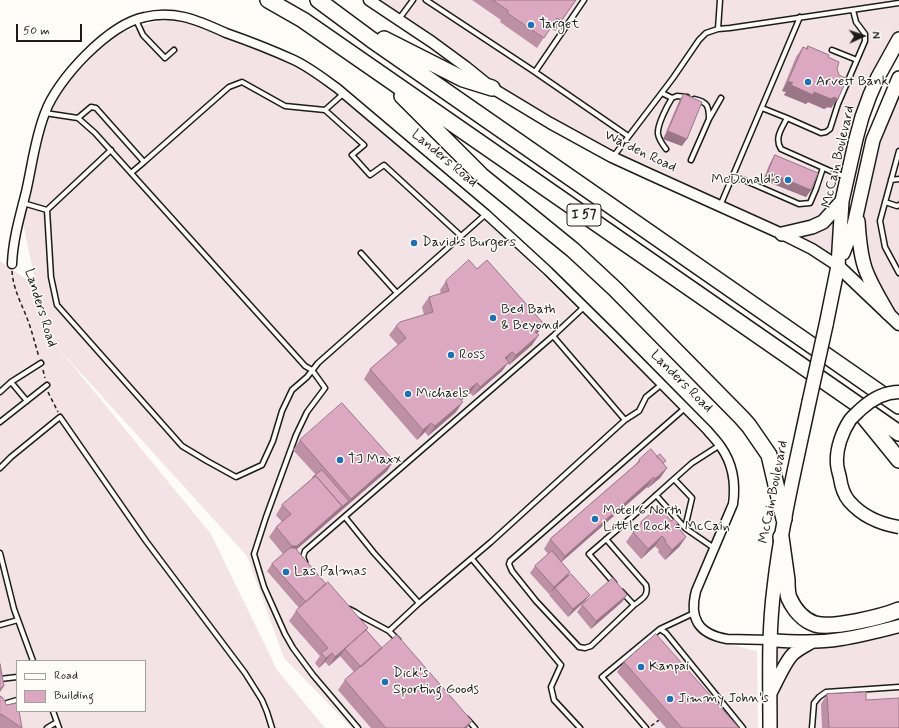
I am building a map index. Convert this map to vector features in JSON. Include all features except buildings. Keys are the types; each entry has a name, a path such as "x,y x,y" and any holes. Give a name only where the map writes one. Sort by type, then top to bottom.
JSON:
{"highway":[{"name":"I 57","path":"268,0 303,20 899,433"},
{"name":"I 57","path":"318,0 385,49 899,406"},
{"path":"342,18 463,79 492,88"},
{"path":"377,72 482,176 573,250 610,284 750,426 769,455 784,519"},
{"path":"848,397 899,460"},
{"path":"781,537 789,597 798,612 811,622 823,625 852,622 866,620 899,610"}],"main road":[{"name":"McCain Boulevard","path":"770,728 770,640 774,589 781,537 838,266 842,201 862,117 878,77 899,39"},
{"name":"McCain Boulevard","path":"838,266 854,225 873,140 899,78"},
{"path":"782,234 812,227 823,222 842,201"},
{"path":"858,210 859,240 865,268 888,313"},
{"name":"Warden Road","path":"838,266 899,324"},
{"path":"899,392 875,398 867,403 851,419 844,431 838,448 837,463 841,485 848,500 860,511 874,520 899,526"},
{"path":"770,640 806,642 840,639 899,626"},
{"path":"770,694 792,655 814,641"}],"street":[{"name":"Warden Road","path":"369,0 449,54 492,88 550,123 612,157 782,234 838,266"},
{"name":"Landers Road","path":"12,264 12,253 17,227 38,134 45,113 57,89 82,59 111,34 136,19 143,17 159,15 184,17 294,60 322,77 486,214 585,306 720,445 732,468 734,494 731,509 696,591 693,601 694,613"},
{"path":"694,613 698,623 704,630 713,636 726,639 770,640"}],"lane":[{"path":"399,20 413,0"},
{"path":"426,0 628,136"},
{"path":"535,72 584,0"},
{"path":"718,29 720,0"},
{"path":"612,157 662,93 699,40 706,33 718,29 899,3"},
{"path":"762,108 821,133 830,129 838,104 865,41 865,34 856,22 853,10"},
{"path":"720,206 800,17"},
{"path":"136,19 143,35 165,58 174,50"},
{"path":"832,50 857,60"},
{"path":"131,173 228,87 242,82 285,106 325,110 364,145 352,155 370,175 384,165 461,236"},
{"path":"662,93 672,98 677,96 685,96 704,102 708,106 709,119"},
{"path":"325,110 343,94"},
{"path":"666,149 659,139 658,134 659,127 672,98"},
{"path":"691,160 709,119 721,98"},
{"path":"78,118 91,107 96,108 144,162"},
{"path":"45,113 78,118 95,133 305,366 312,370 324,388 307,412 296,435 254,554 264,587 285,634 293,648 313,675 358,728"},
{"path":"787,118 778,137 778,144 782,149 837,174 848,177"},
{"path":"47,210 111,150"},
{"path":"899,151 880,221 885,247 899,273"},
{"path":"732,178 744,180 799,204 810,202 823,168"},
{"path":"891,180 899,179"},
{"path":"885,202 897,206 899,205"},
{"path":"23,203 47,210"},
{"path":"47,210 51,277 57,304 182,446 236,477 262,465 273,441 282,411 292,390 307,377 318,363 486,214"},
{"path":"362,253 397,293"},
{"path":"310,569 305,563 303,557 305,551 553,336 585,306"},
{"path":"553,336 625,420"},
{"path":"0,392 11,382 41,363"},
{"path":"11,382 27,401"},
{"path":"389,631 472,559 625,420 639,411 646,397 662,384"},
{"path":"0,422 47,385"},
{"path":"606,539 646,585 648,590 647,594 591,646 585,648 578,647 536,601 512,571 509,564 510,561 685,408"},
{"path":"0,468 11,457 60,417 146,541 245,673 262,700 272,728"},
{"path":"615,584 589,554 692,463 720,445"},
{"path":"674,479 692,498 685,528"},
{"path":"656,495 685,528 714,548"},
{"path":"345,517 419,604"},
{"path":"0,553 14,609 33,660"},
{"path":"472,559 561,664 551,687 554,700 580,728"},
{"path":"620,590 634,605"},
{"path":"345,607 389,631 402,644"},
{"path":"648,728 602,677 660,629 694,613"},
{"path":"0,625 18,620"},
{"path":"660,629 666,633 743,728"},
{"path":"0,679 16,677"},
{"path":"812,728 814,703 826,692 899,687"},
{"path":"5,714 4,708 7,703 16,700"},
{"path":"53,712 59,728"},
{"path":"462,714 475,728"},
{"path":"47,728 57,722"}],"path":[{"name":"Landers Road","path":"12,264 12,277 15,288 33,334 54,406 60,417"},
{"path":"648,728 659,720"}],"shaded area":[{"path":"369,0 899,0 899,41 870,95 850,166 838,266 590,145 466,67"},
{"path":"178,20 205,28 298,64 331,88 494,227 704,433 733,472 718,541 689,599 700,630 716,641 757,651 758,728 352,728 284,658 247,556 60,350 211,534 277,670 325,728 0,728 0,261 36,286 23,223 48,118 62,88 115,35 153,22"},
{"path":"899,78 899,324 888,313 854,225 862,189"},
{"path":"899,626 899,728 775,728 775,641 857,636"}],"place":[{"name":"Target","path":"531,25"},
{"name":"Arvest Bank","path":"808,82"},
{"name":"McDonald's","path":"788,180"},
{"name":"David's Burgers","path":"414,243"},
{"name":"Bed Bath & Beyond","path":"493,318"},
{"name":"Ross","path":"451,355"},
{"name":"Michaels","path":"408,394"},
{"name":"TJ Maxx","path":"340,460"},
{"name":"Motel 6 North Little Rock - McCain","path":"595,519"},
{"name":"Las Palmas","path":"286,572"},
{"name":"Kanpai","path":"641,667"},
{"name":"Dick's Sporting Goods","path":"385,682"},
{"name":"Jimmy John's","path":"670,699"}]}
